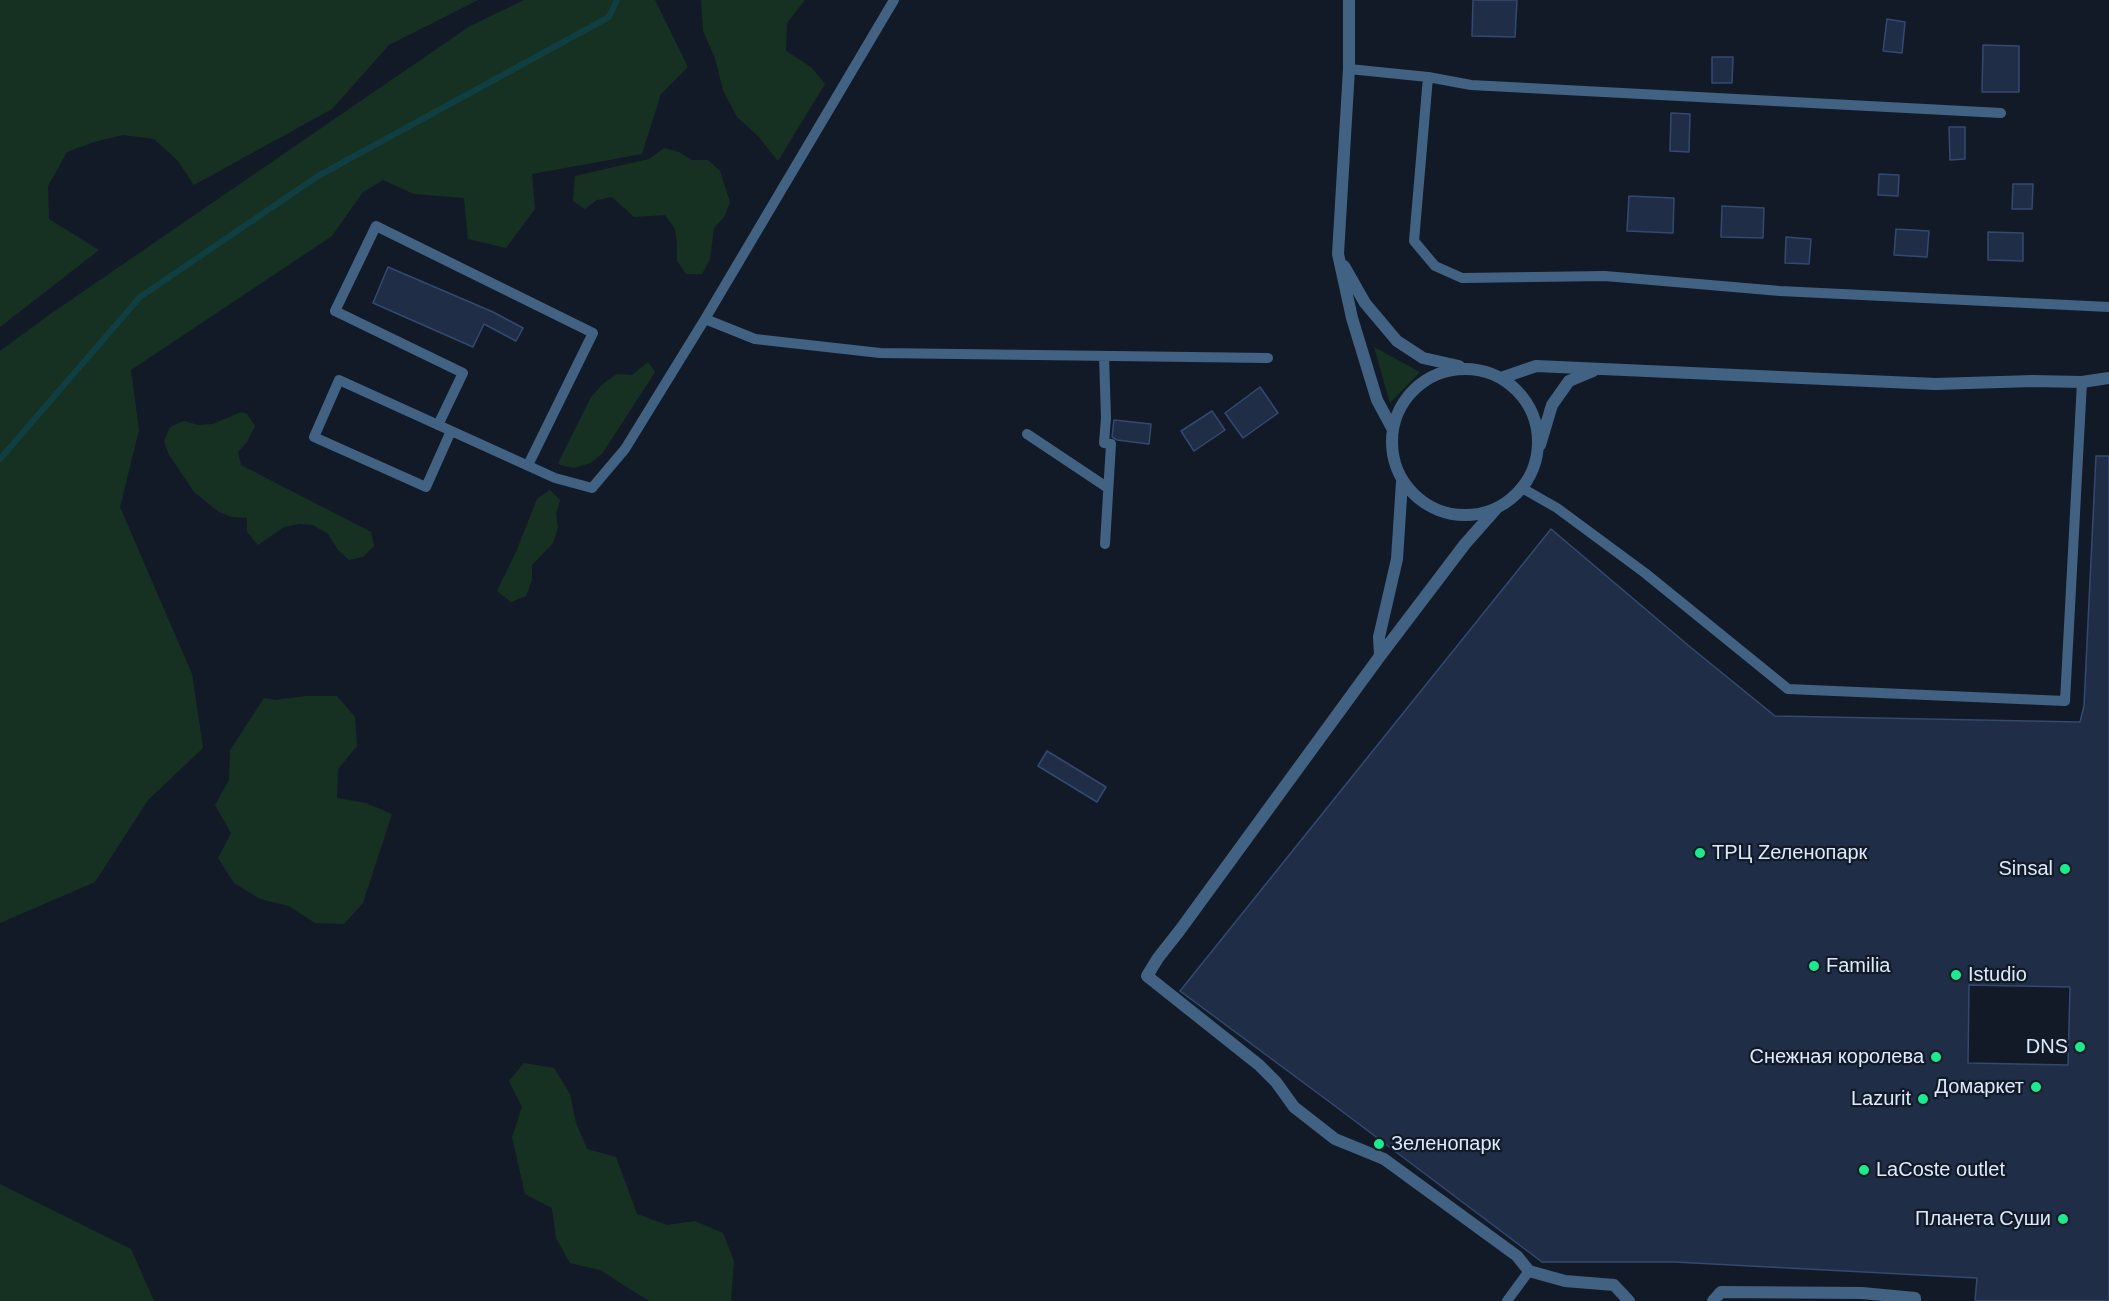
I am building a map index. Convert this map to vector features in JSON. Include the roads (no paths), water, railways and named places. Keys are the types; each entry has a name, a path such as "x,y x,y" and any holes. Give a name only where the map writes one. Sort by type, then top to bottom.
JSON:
{"street":[{"path":"1349,0 1349,69 1338,254 1352,318 1374,389 1392,428"},
{"path":"1338,254 1365,303 1397,340 1423,358 1474,369 1501,378 1523,397 1536,424 1538,454"},
{"path":"1501,378 1536,366 1935,384 2082,382 2109,378"},
{"path":"1474,369 1447,371 1422,382 1403,403 1392,428 1392,456 1402,482 1420,501 1444,513 1470,516 1496,509"},
{"path":"1594,370 1569,381 1552,405 1532,472 1522,488 1496,509 1465,544 1380,656 1147,976 1259,1065 1276,1082 1294,1107 1335,1139 1384,1160 1517,1256 1529,1271 1565,1281 1614,1286 1629,1301"},
{"path":"1380,656 1379,637 1397,559 1402,482"},
{"path":"1713,1301 1721,1292 1862,1293 1915,1298 1915,1301"}],"lane":[{"path":"451,431 426,488 314,437 339,380 555,478 592,488 625,449 705,319 894,0"},
{"path":"1349,69 1428,77 1471,85 2001,113"},
{"path":"1428,77 1414,241 1435,266 1462,278 1605,276 1780,291 2109,307"},
{"path":"438,425 463,373 335,311 376,226 593,333 528,465"},
{"path":"705,319 755,339 880,353 1268,358"},
{"path":"1104,356 1106,417 1104,443 1111,444 1105,544"},
{"path":"1522,488 1557,508 1636,566 1788,689 2066,700 2082,382"},
{"path":"1027,434 1108,488"},
{"path":"1507,1301 1529,1271"}],"waterway":[{"path":"0,459 140,297 318,176 609,17 617,0"}],"place":[{"name":"ТРЦ Zеленопарк","path":"1700,853"},
{"name":"Sinsal","path":"2065,869"},
{"name":"Familia","path":"1814,966"},
{"name":"Istudio","path":"1956,975"},
{"name":"DNS","path":"2080,1047"},
{"name":"Снежная королева","path":"1936,1057"},
{"name":"Домаркет","path":"2036,1087"},
{"name":"Lazurit","path":"1923,1099"},
{"name":"Зеленопарк","path":"1379,1144"},
{"name":"LaCoste outlet","path":"1864,1170"},
{"name":"Планета Суши","path":"2063,1219"}]}
